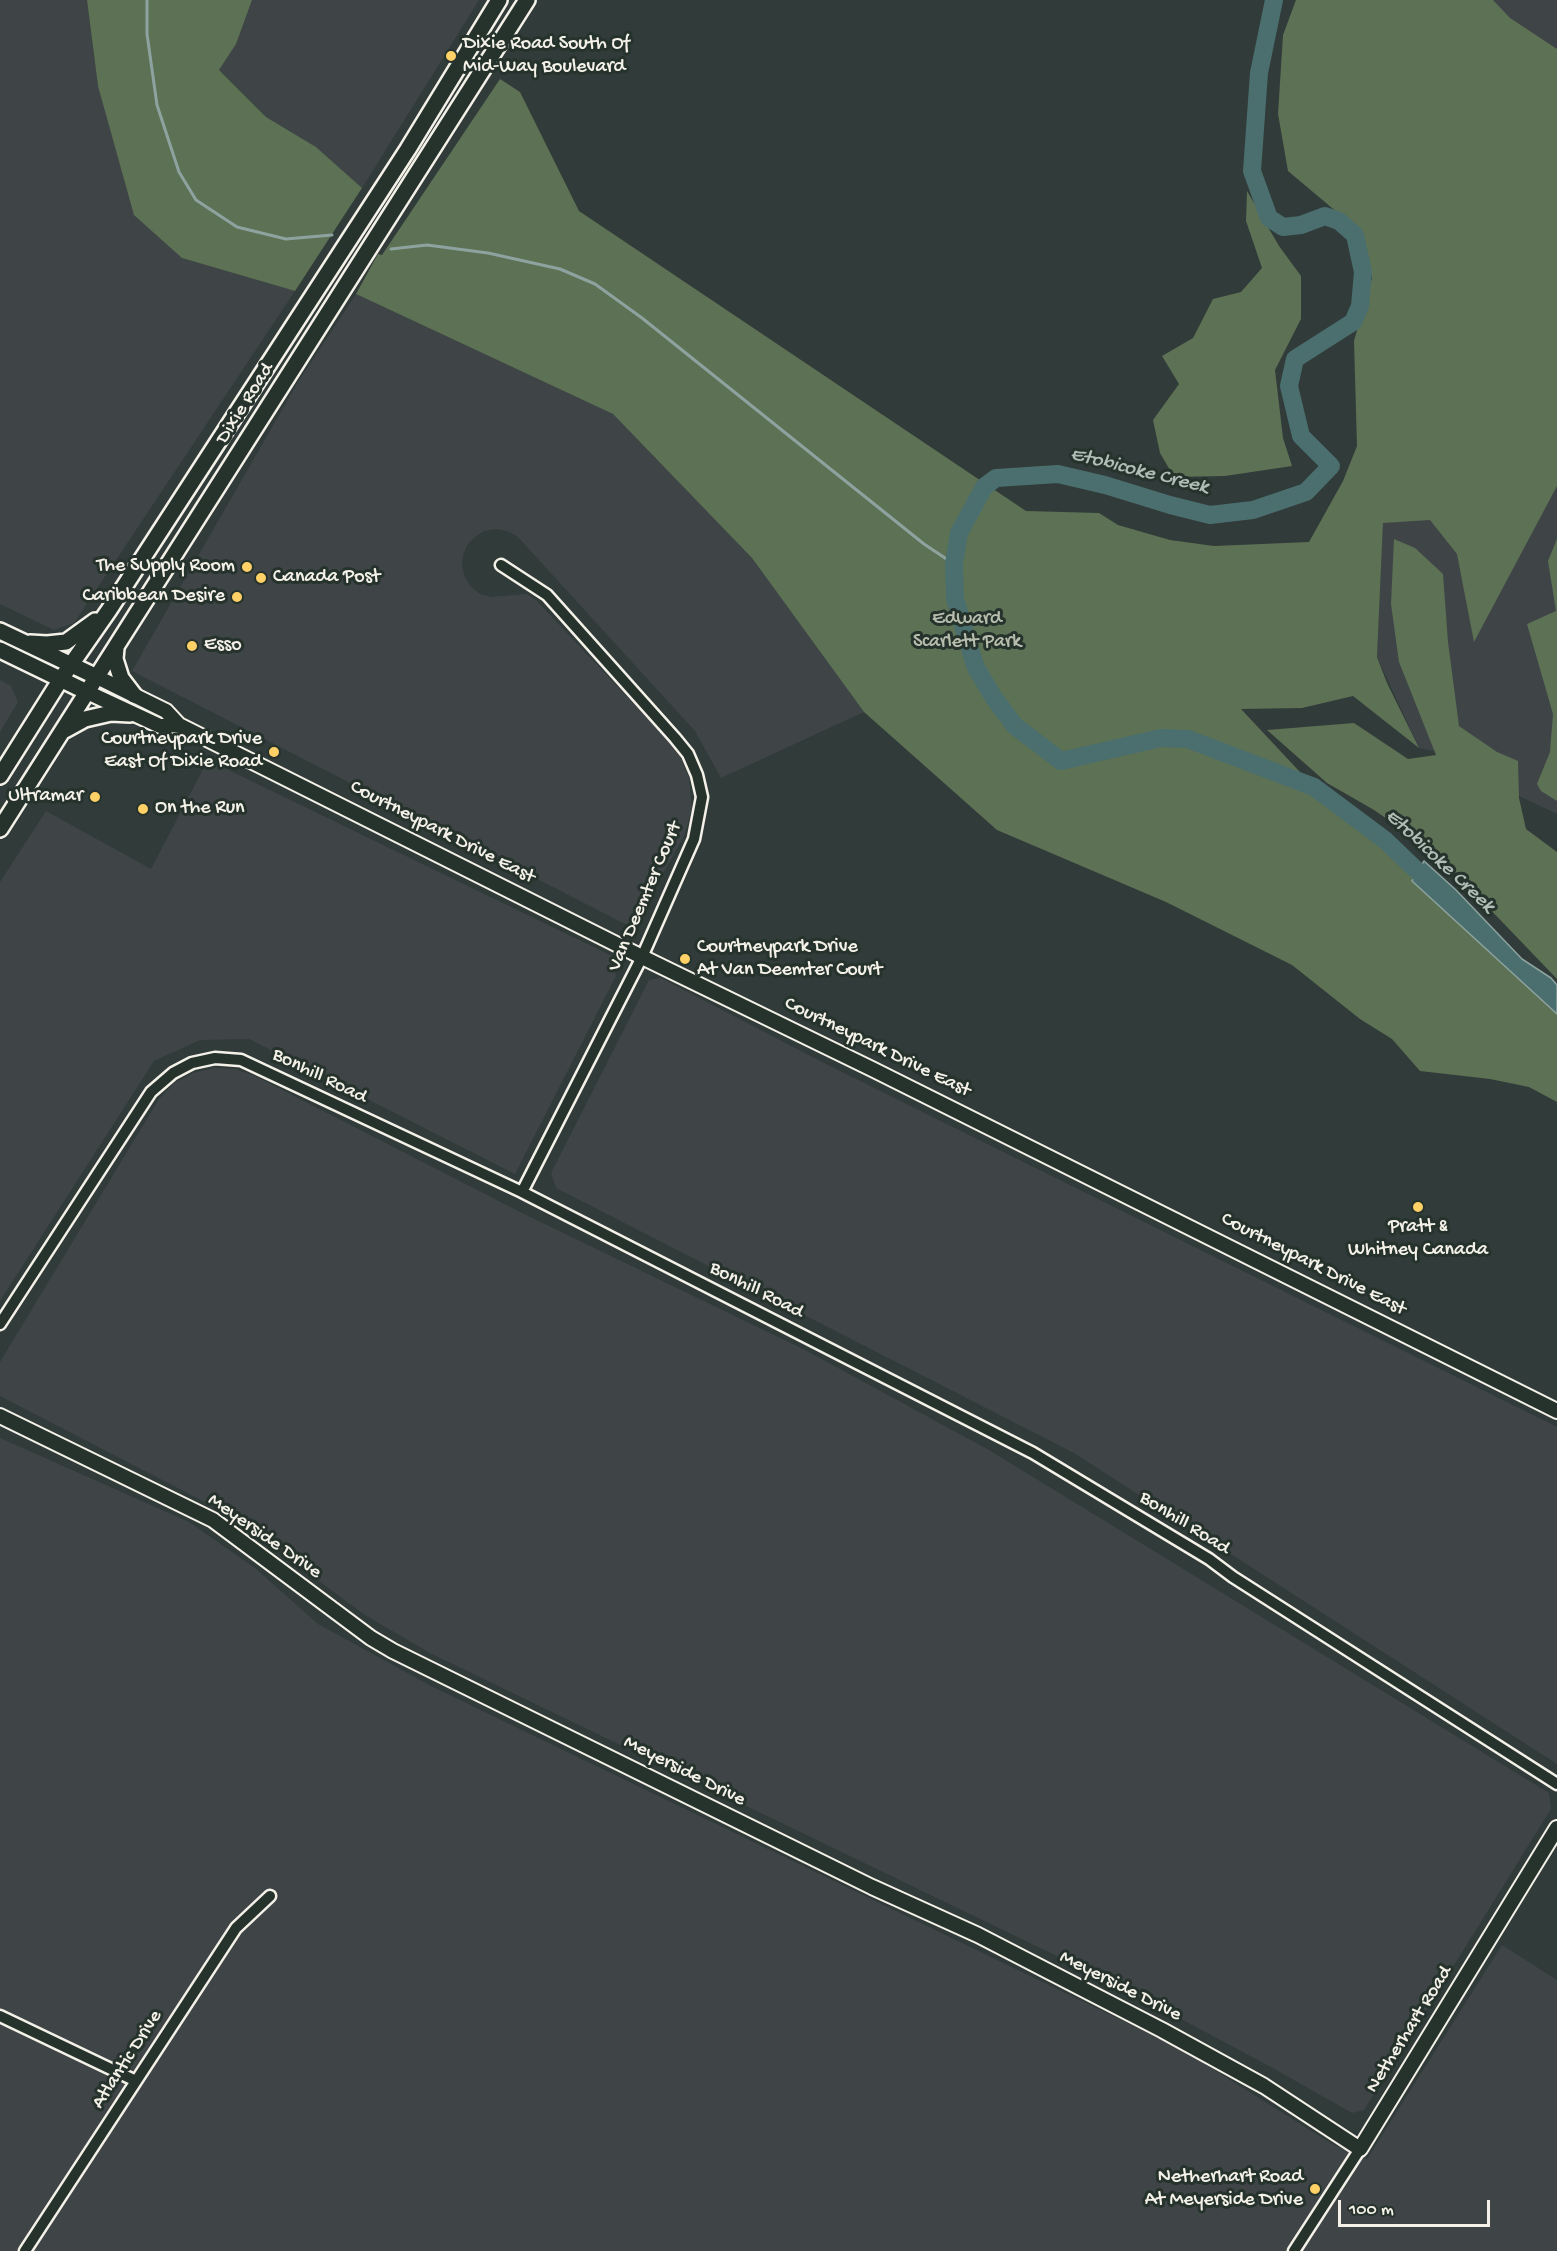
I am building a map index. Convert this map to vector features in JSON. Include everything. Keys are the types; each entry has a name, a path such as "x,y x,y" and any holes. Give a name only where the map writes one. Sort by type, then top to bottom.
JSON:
{"main road":[{"name":"Dixie Road","path":"0,776 408,148 499,0"},
{"name":"Dixie Road","path":"0,829 527,0"},
{"path":"408,148 426,160"},
{"path":"329,270 348,282"},
{"path":"21,642 46,644 66,642 108,610"},
{"name":"Courtneypark Drive East","path":"0,632 97,677"},
{"path":"116,648 115,658 121,678 134,695"},
{"name":"Courtneypark Drive East","path":"0,650 87,692"},
{"path":"28,663 36,671 41,681 43,692 40,714"},
{"path":"63,731 85,719 111,713 130,714"}],"street":[{"name":"Van Deemter Court","path":"501,565 547,595 675,738 688,754 697,775 702,797 694,839 642,957 522,1192"},
{"name":"Courtneypark Drive East","path":"97,677 166,711 178,725 1557,1411"},
{"name":"Courtneypark Drive East","path":"87,692 160,726 178,725"},
{"name":"Bonhill Road","path":"0,1324 151,1092 173,1073 192,1063 214,1058 241,1060 522,1192 1033,1453 1209,1559 1233,1577 1557,1784"},
{"name":"Meyerside Drive","path":"0,1416 213,1520 371,1638 393,1651 878,1890 978,1935 1264,2086 1360,2149"},
{"name":"Netherhart Road","path":"1294,2251 1360,2149 1557,1828"},
{"name":"Atlantic Drive","path":"25,2251 236,1928 270,1896"},
{"path":"0,2016 136,2081"}],"shaded area":[{"path":"0,0 87,0 98,86 182,258 295,291 74,623 54,630 0,604"},
{"path":"252,0 479,0 362,188 316,147 266,117 219,70 236,44"},
{"path":"1406,0 1557,0 1557,814 1517,795 1499,764 1419,748 1377,657"},
{"path":"356,294 613,414 752,558 864,712 721,778 695,731 517,536 496,529 484,531 475,537 467,545 462,566 471,587 480,594 491,597 527,594 536,600 678,751 689,778 692,808 684,836 636,921 627,925 132,671 298,382"},
{"path":"0,680 11,686 18,702 0,732"},
{"path":"208,760 612,956 616,976 515,1174 249,1039 200,1040 154,1061 0,1301 0,882 46,811 151,869"},
{"path":"661,978 820,1061 1557,1427 1557,1764 1074,1453 556,1188 551,1173 649,980"},
{"path":"214,1068 235,1069 255,1076 524,1214 805,1350 989,1450 1549,1793 1551,1809 1364,2110 1352,2113 1123,1988 430,1653 365,1615 228,1514 0,1396 0,1362 159,1099 174,1083 193,1073"},
{"path":"0,1438 189,1522 255,1568 318,1624 431,1686 1181,2049 1332,2144 1367,2159 1502,1945 1557,1980 1557,2251 0,2251"}],"green space":[{"path":"87,0 252,0 236,44 219,70 266,117 316,147 362,188 295,291 182,258 134,215 98,86"},
{"name":"Edward Scarlett Park","path":"1296,0 1493,0 1510,18 1557,49 1557,486 1474,642 1457,554 1430,520 1383,523 1377,657 1387,683 1419,748 1353,696 1302,708 1241,709 1314,787 1385,840 1557,1005 1557,1102 1529,1087 1490,1079 1420,1071 1392,1039 1360,1019 1292,965 1166,902 997,830 864,712 752,558 613,414 356,294 378,254 382,255 500,79 520,92 579,211 1026,511 1099,513 1118,525 1170,540 1214,546 1309,542 1343,481 1357,446 1354,341 1372,278 1351,224 1288,171 1278,114 1283,35"},
{"path":"1247,191 1279,246 1301,276 1301,319 1275,370 1283,438 1292,466 1225,476 1174,477 1160,453 1153,420 1179,384 1162,356 1193,338 1213,299 1241,292 1262,268 1246,221"},
{"path":"1394,539 1415,548 1443,574 1448,642 1459,726 1497,752 1518,761 1519,798 1526,829 1557,852 1557,979 1435,852 1374,810 1327,783 1267,730 1354,723 1408,759 1436,755 1399,662 1391,604"},
{"path":"1557,539 1557,801 1541,791 1537,784 1550,752 1553,714 1527,624 1556,611 1548,561"}],"water":[{"name":"Etobicoke Creek","path":"1424,861 1456,890 1522,959 1551,978 1557,985 1557,1014 1412,881"}],"waterway":[{"path":"147,0 147,34 157,105 179,172 196,200 237,227 286,239 332,235"},
{"name":"Etobicoke Creek","path":"1274,0 1259,73 1252,171 1269,218 1283,227 1301,225 1325,216 1339,221 1355,235 1363,272 1360,306 1353,322 1295,359 1289,386 1301,436 1331,466 1306,492 1253,510 1210,515 1058,474 996,478 984,487 959,533 954,564 955,599 976,668 994,698 1015,726 1061,761 1161,738 1188,739 1314,787 1385,840 1434,887"},
{"path":"391,249 427,245 488,253 560,269 595,284 642,318 924,544 954,564"}],"place":[{"name":"Dixie Road South Of Mid-Way Boulevard","path":"451,56"},
{"name":"The SUpply Room","path":"247,567"},
{"name":"Canada Post","path":"261,578"},
{"name":"Caribbean Desire","path":"237,597"},
{"name":"Esso","path":"192,646"},
{"name":"Courtneypark Drive East Of Dixie Road","path":"274,752"},
{"name":"Ultramar","path":"95,797"},
{"name":"On the Run","path":"143,809"},
{"name":"Courtneypark Drive At Van Deemter Court","path":"685,959"},
{"name":"Pratt & Whitney Canada","path":"1418,1207"},
{"name":"Netherhart Road At Meyerside Drive","path":"1315,2189"}]}
